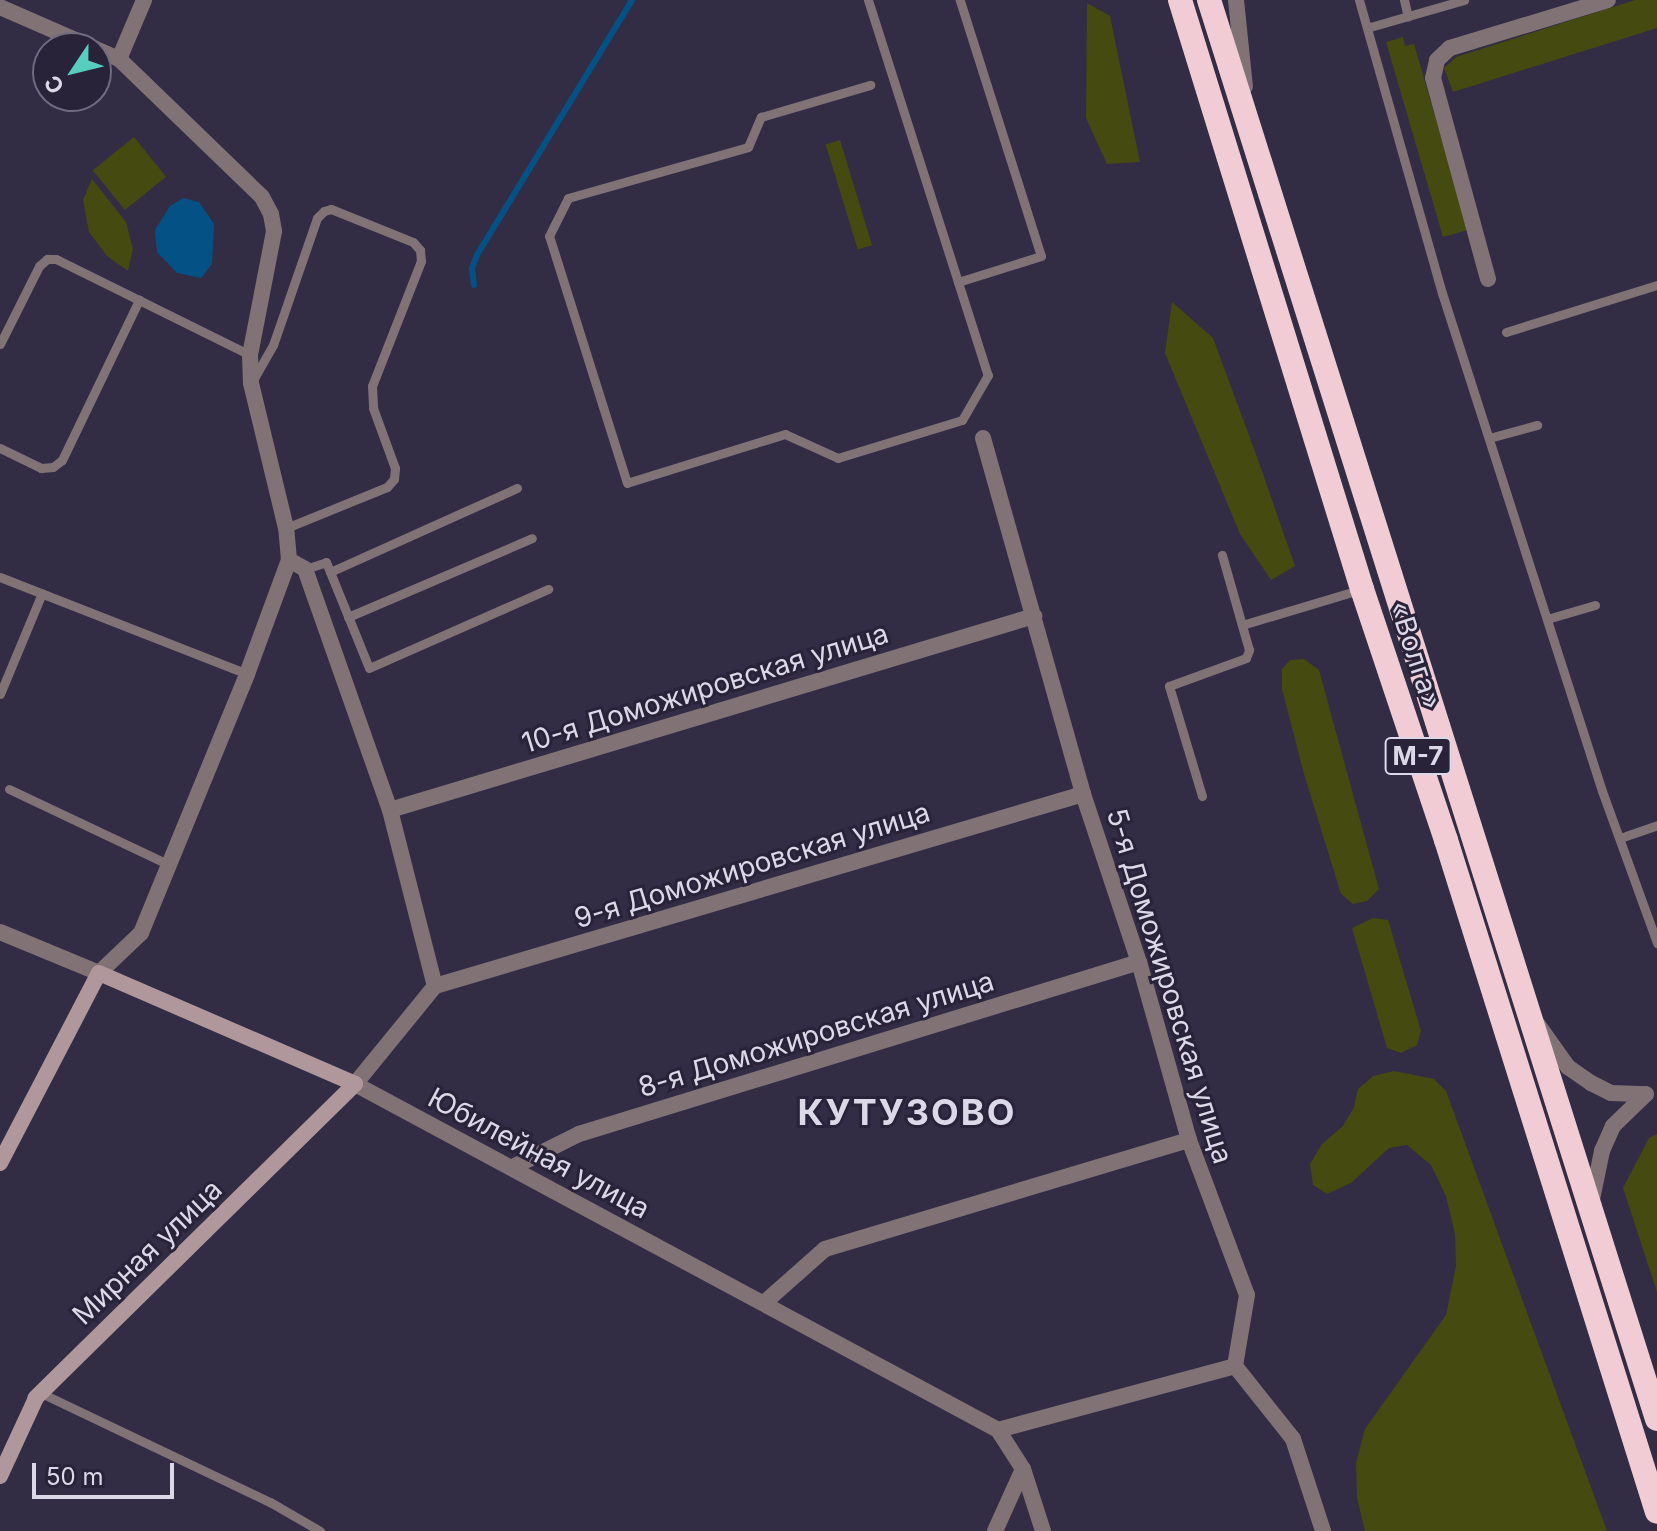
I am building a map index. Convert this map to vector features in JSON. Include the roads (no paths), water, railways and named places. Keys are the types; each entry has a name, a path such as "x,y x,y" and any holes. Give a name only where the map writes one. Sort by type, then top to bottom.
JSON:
{"highway":[{"name":"«Волга»","path":"1180,0 1362,589 1446,840 1657,1512"},
{"name":"«Волга»","path":"1209,0 1533,1018 1657,1419"}],"street":[{"path":"119,59 144,0"},
{"path":"1236,0 1250,125"},
{"path":"1488,279 1433,78 1437,60 1450,48 1608,0"},
{"path":"0,7 58,32"},
{"path":"0,1163 99,973 141,933 247,674 289,560 286,528 251,383 250,355 274,231 271,214 262,197 119,59 112,56"},
{"name":"5-я Доможировская улица","path":"983,438 1083,794 1139,962 1189,1140 1247,1295 1235,1366"},
{"path":"289,560 305,569 390,810 435,986 355,1084"},
{"name":"10-я Доможировская улица","path":"390,810 1034,616"},
{"name":"9-я Доможировская улица","path":"435,986 1083,794"},
{"name":"Юбилейная улица","path":"0,932 355,1084 998,1430 1023,1469 1043,1531"},
{"name":"8-я Доможировская улица","path":"513,1167 579,1134 1139,962"},
{"path":"1533,1018 1568,1067 1591,1083 1611,1093 1652,1093"},
{"name":"Мирная улица","path":"0,1476 41,1393 355,1084"},
{"path":"1591,1205 1602,1151 1613,1126 1652,1093"},
{"path":"764,1303 825,1249 1189,1140"},
{"path":"998,1430 1235,1366 1293,1439 1323,1531"},
{"path":"995,1531 1023,1469"}],"lane":[{"path":"868,0 988,375 962,420 838,458 785,434 627,483 549,236 568,198 748,147 761,117 870,85"},
{"path":"958,282 1041,256 960,0"},
{"path":"1359,0 1370,27 1442,293 1602,791 1657,943"},
{"path":"1404,0 1408,17"},
{"path":"1370,27 1464,0"},
{"path":"251,383 273,345 317,218 324,211 331,209 413,242 420,250 421,261 372,386 373,408 395,468 394,479 387,487 286,528"},
{"path":"0,344 39,266 47,259 56,259 250,355"},
{"path":"1506,332 1657,285"},
{"path":"0,448 41,468 53,467 62,460 139,300"},
{"path":"1489,438 1537,425"},
{"path":"330,572 517,488"},
{"path":"348,617 532,538"},
{"path":"1202,796 1169,686 1246,658 1249,650 1222,555"},
{"path":"305,569 326,562 369,668 548,589"},
{"path":"0,577 247,674"},
{"path":"1242,625 1362,589"},
{"path":"0,694 42,593"},
{"path":"1547,619 1595,605"},
{"path":"9,789 170,865"},
{"path":"1620,838 1657,825"},
{"path":"41,1393 270,1502 320,1531"}],"water":[{"path":"183,198 199,202 214,224 212,264 201,278 177,273 157,252 155,230 170,206"}],"waterway":[{"path":"474,285 472,268 477,255 632,0"}],"district":[{"name":"КУТУЗОВО","path":"907,1113"}]}
